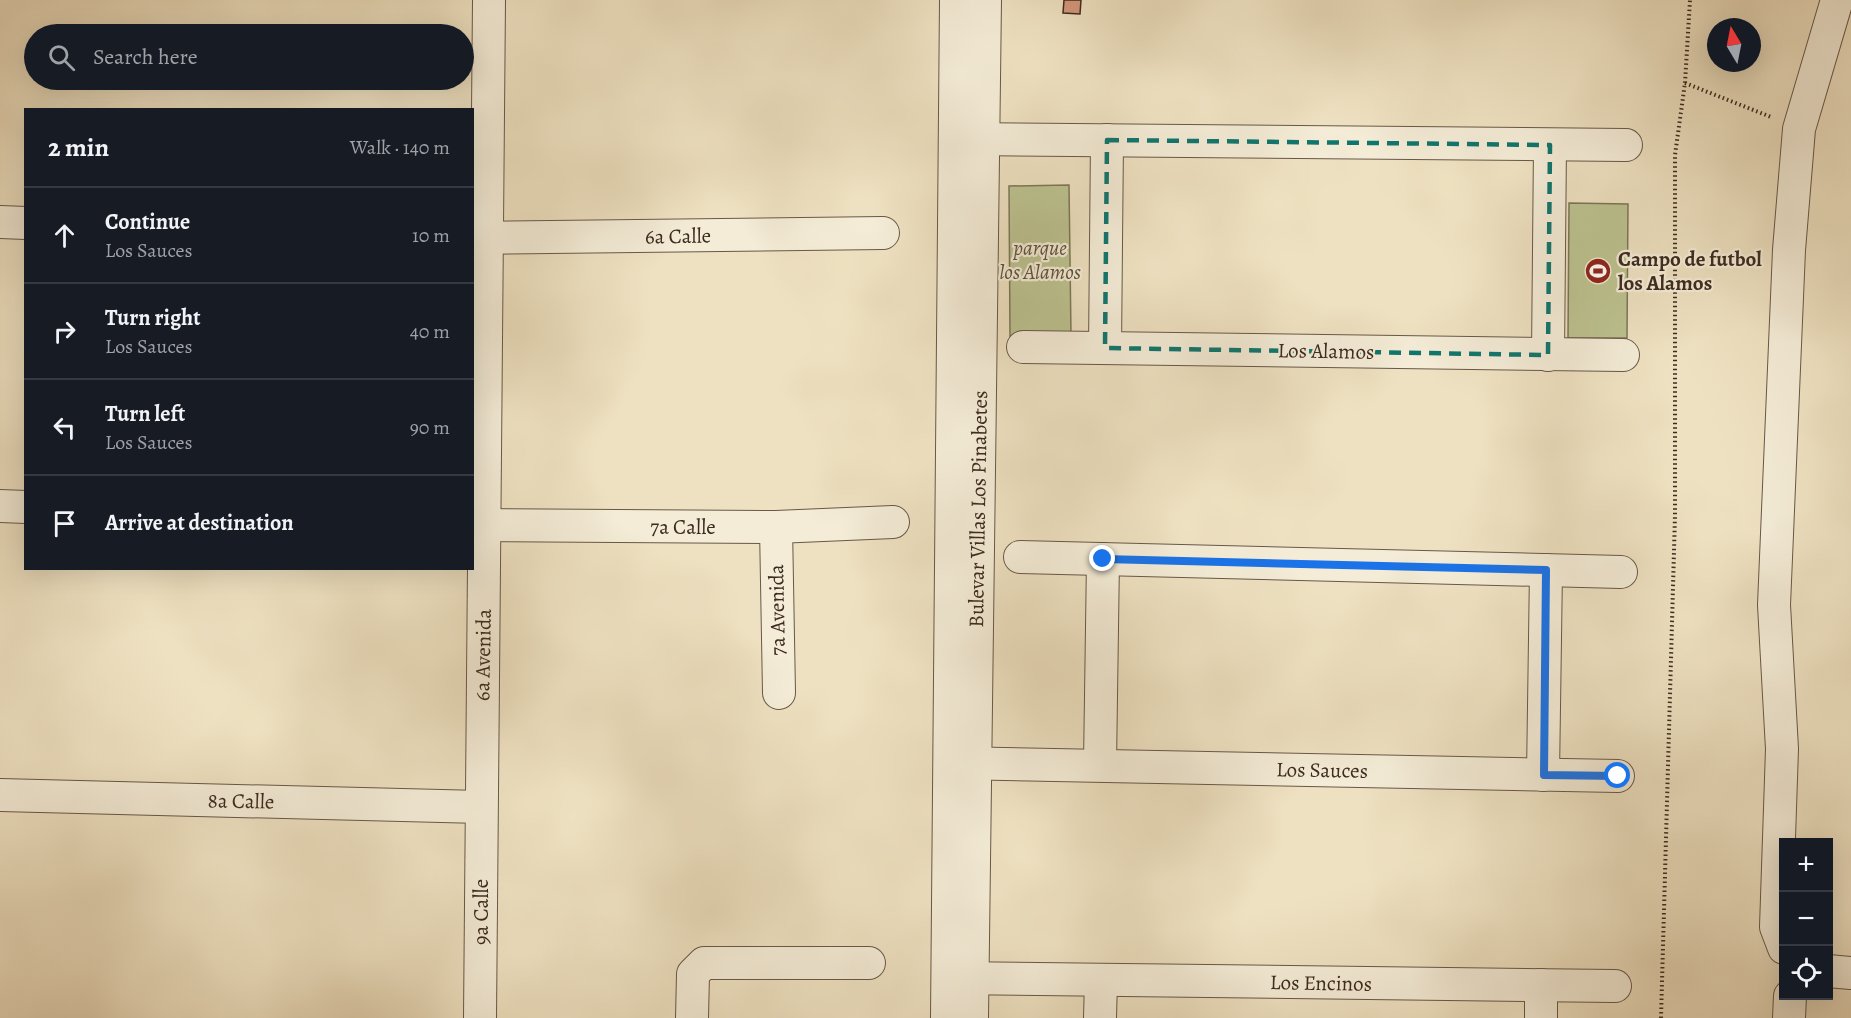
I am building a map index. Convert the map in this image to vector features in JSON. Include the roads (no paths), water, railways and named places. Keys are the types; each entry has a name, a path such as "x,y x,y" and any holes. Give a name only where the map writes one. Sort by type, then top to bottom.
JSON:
{"street":[{"name":"6a Avenida","path":"481,807 478,526 480,238 489,0"},
{"name":"Bulevar Villas Los Pinabetes","path":"956,0 969,139"},
{"name":"Bulevar Villas Los Pinabetes","path":"972,1018 960,978 969,139 985,0"},
{"path":"1783,946 1776,927 1782,749 1774,605 1789,250 1799,129 1837,0"},
{"path":"969,139 1626,145"},
{"path":"1105,348 1107,140"},
{"path":"1548,355 1550,145"},
{"path":"0,222 24,223"},
{"name":"6a Calle","path":"480,238 883,233"},
{"name":"Los Alamos","path":"1023,347 1623,355"},
{"path":"0,506 24,507"},
{"name":"7a Calle","path":"478,526 776,527 893,522"},
{"name":"7a Avenida","path":"776,527 779,693"},
{"path":"1020,557 1621,572"},
{"path":"1100,765 1103,559"},
{"path":"1544,775 1546,570"},
{"name":"Los Sauces","path":"962,763 1618,776"},
{"name":"8a Calle","path":"0,795 481,807"},
{"name":"9a Calle","path":"480,1018 481,807"},
{"path":"692,1018 693,974 704,963 869,963"},
{"path":"1833,971 1851,973"},
{"name":"Bulevar Villas Los Pinabetes","path":"947,1018 960,978"},
{"name":"Los Encinos","path":"960,978 1615,986"},
{"path":"1100,1018 1101,980"},
{"path":"1541,985 1541,1018"},
{"path":"1789,1018 1790,1000"}],"place":[{"name":"Campo de futbol los Alamos","path":"1598,271"}],"park label":[{"name":"parque los Alamos","path":"1040,260"}]}
